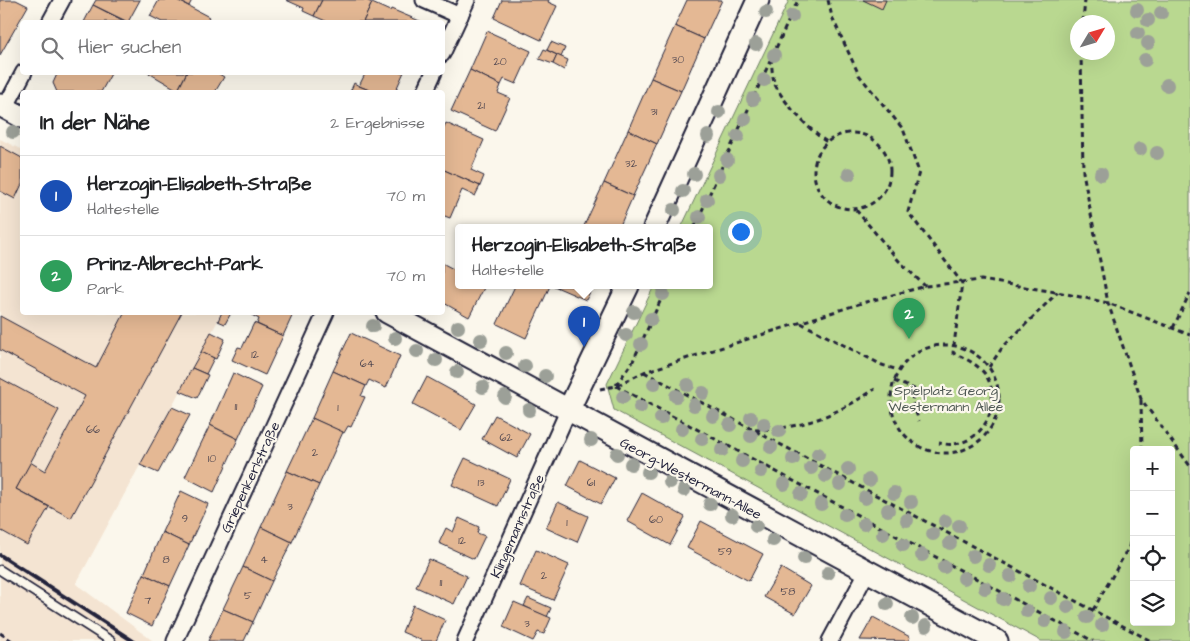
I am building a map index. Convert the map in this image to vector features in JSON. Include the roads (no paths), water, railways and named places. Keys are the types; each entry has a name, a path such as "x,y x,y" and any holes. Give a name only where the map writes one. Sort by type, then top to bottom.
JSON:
{"street":[{"path":"51,20 62,0"},
{"path":"424,0 460,16"},
{"path":"445,48 467,0"},
{"path":"656,224 758,0"},
{"path":"9,110 23,75"},
{"path":"427,90 433,75"},
{"path":"568,411 627,289"},
{"name":"Griepenkerlstraße","path":"175,641 325,315"},
{"name":"Georg-Westermann-Allee","path":"392,315 997,641"},
{"name":"Klingemannstraße","path":"465,641 568,411"},
{"path":"830,641 868,572"}],"lane":[{"path":"0,570 111,641"}],"railway":[{"path":"0,555 133,641"}],"place":[{"name":"Prinz-Albrecht-Park","path":"909,339"},
{"name":"Herzogin-Elisabeth-Straße","path":"584,347"}],"park label":[{"name":"Spielplatz Georg Westermann Allee","path":"946,398"}]}
